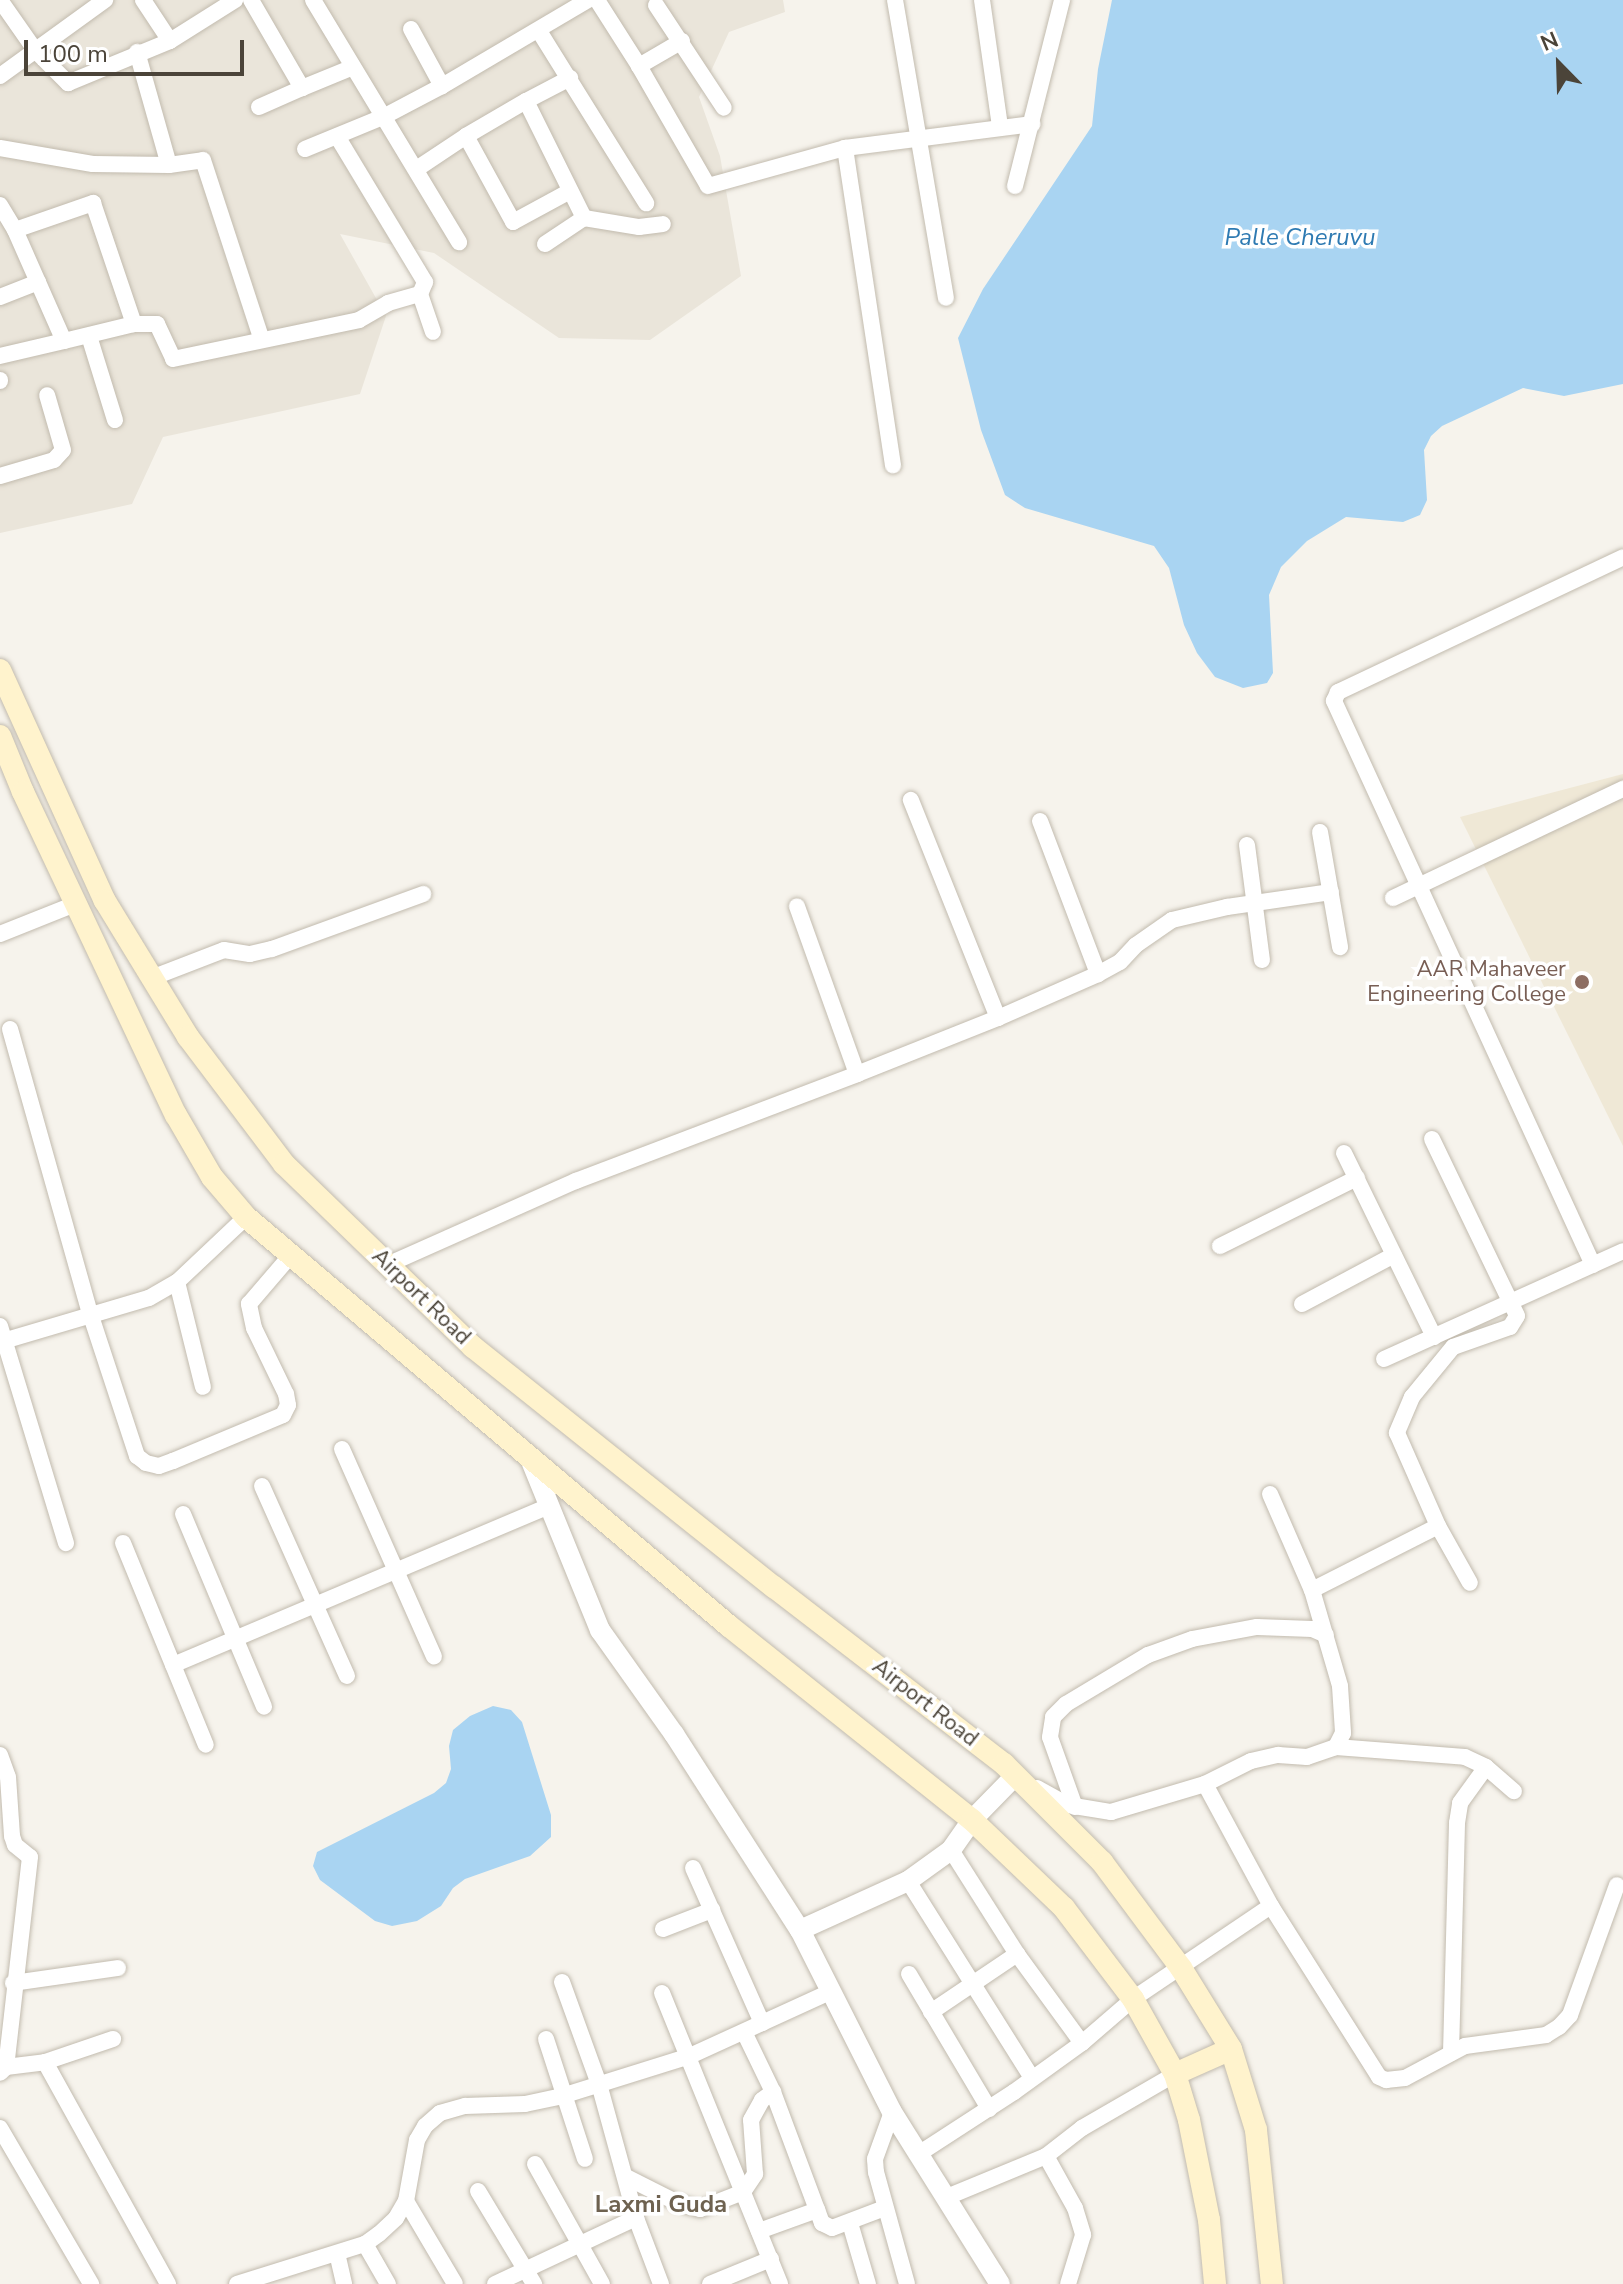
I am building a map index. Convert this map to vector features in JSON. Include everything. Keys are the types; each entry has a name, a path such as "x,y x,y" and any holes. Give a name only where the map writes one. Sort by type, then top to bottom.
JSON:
{"main road":[{"name":"Airport Road","path":"0,670 105,901 188,1037 284,1164 485,1357 1015,1776 1102,1862 1181,1968 1231,2049 1256,2130 1272,2284"},
{"path":"0,736 6,768 78,903 176,1115 212,1177 246,1217 729,1626 972,1820 1064,1908 1133,1999 1175,2074 1189,2120 1209,2220 1215,2284"},
{"path":"1175,2074 1231,2049"}],"street":[{"path":"0,76 105,0"},
{"path":"143,0 170,41"},
{"path":"6,5 35,50 68,83 170,41 235,0"},
{"path":"251,0 302,88"},
{"path":"313,0 418,168 459,242"},
{"path":"305,149 385,116 442,86 539,31 568,5 588,0"},
{"path":"597,0 708,186 845,148 918,136 1032,124"},
{"path":"895,0 946,298"},
{"path":"982,0 1000,127"},
{"path":"1015,186 1062,0"},
{"path":"656,5 724,108"},
{"path":"411,29 442,86"},
{"path":"539,31 646,203"},
{"path":"639,66 682,41"},
{"path":"137,52 169,165"},
{"path":"259,107 353,67"},
{"path":"418,168 466,136 570,78"},
{"path":"526,101 584,218"},
{"path":"337,136 425,282 420,294 433,332"},
{"path":"466,136 513,222 570,191"},
{"path":"0,148 93,164 169,165 203,160 262,340"},
{"path":"845,148 893,465"},
{"path":"15,230 93,203 134,324"},
{"path":"0,205 15,230 64,341"},
{"path":"545,244 584,218 639,227 663,224"},
{"path":"0,297 38,282"},
{"path":"0,356 134,324 157,324 173,359 359,320 388,303 420,294"},
{"path":"89,336 115,420"},
{"path":"0,476 54,460 63,450 47,395"},
{"path":"1593,1265 1416,887 1335,706 1335,695 1623,557"},
{"path":"1393,898 1623,789"},
{"path":"911,800 998,1018"},
{"path":"1040,821 1098,974"},
{"path":"1320,832 1340,947"},
{"path":"1247,845 1262,960"},
{"path":"387,1265 576,1181 998,1018 1098,974 1172,920 1331,892"},
{"path":"154,977 224,950 250,954 272,949 423,894"},
{"path":"0,934 78,903"},
{"path":"797,906 857,1074"},
{"path":"10,1029 90,1313 137,1456 159,1466 283,1415 288,1405 286,1394 254,1328 249,1304 291,1255"},
{"path":"1432,1139 1517,1316 1515,1323 1453,1347 1429,1372 1401,1417 1397,1433 1400,1447 1438,1526 1470,1583"},
{"path":"1344,1153 1434,1337"},
{"path":"1220,1246 1357,1178"},
{"path":"66,1543 1,1336 149,1298 177,1282 246,1217"},
{"path":"1384,1359 1623,1251"},
{"path":"1302,1304 1394,1255"},
{"path":"177,1282 203,1387"},
{"path":"342,1449 434,1657"},
{"path":"531,1461 600,1630 674,1734 800,1930 892,2112 1000,2284"},
{"path":"262,1486 347,1676"},
{"path":"1270,1494 1312,1590 1340,1686 1343,1733 1336,1747"},
{"path":"173,1665 549,1506"},
{"path":"183,1514 264,1707"},
{"path":"1312,1590 1438,1526"},
{"path":"123,1543 206,1745"},
{"path":"1075,1807 1050,1737 1053,1717 1066,1704 1148,1655 1192,1639 1257,1627 1312,1629 1326,1635"},
{"path":"800,1930 908,1881 951,1850 972,1820 1015,1776 1075,1807 1111,1812 1205,1784 1251,1761 1278,1755 1307,1757 1336,1747 1465,1757 1486,1767 1514,1791"},
{"path":"0,1755 8,1777 12,1836 15,1845 30,1857 8,1958 13,1983 3,2070 45,2062 113,2039"},
{"path":"1451,2053 1457,1823 1460,1803 1486,1767"},
{"path":"1205,1784 1271,1906 1379,2077 1386,2080 1405,2078 1465,2046 1546,2035 1559,2027 1570,2015 1617,1885"},
{"path":"951,1850 1017,1954 1082,2043"},
{"path":"693,1868 762,2023"},
{"path":"908,1881 1032,2078"},
{"path":"920,2153 989,2109 1082,2043 1133,1999 1271,1906"},
{"path":"663,1929 712,1910"},
{"path":"931,2012 1017,1954"},
{"path":"13,1983 118,1968"},
{"path":"909,1974 989,2109"},
{"path":"562,1982 599,2084 628,2178 636,2218 661,2284"},
{"path":"237,2284 365,2244 396,2218 406,2201 417,2140 425,2126 440,2113 465,2106 525,2104 562,2096 690,2056 745,2034 832,1991"},
{"path":"662,1993 780,2284"},
{"path":"745,2034 773,2092 817,2210 827,2228 850,2223 885,2208"},
{"path":"546,2039 562,2096 585,2159"},
{"path":"45,2062 168,2284"},
{"path":"947,2197 1046,2156 1082,2128 1175,2074"},
{"path":"628,2178 678,2203 700,2209 743,2192 755,2174 751,2120 762,2100 773,2092"},
{"path":"892,2112 875,2159 885,2208 907,2284"},
{"path":"0,2128 87,2283"},
{"path":"1046,2156 1075,2208 1083,2235 1068,2284"},
{"path":"535,2164 602,2284"},
{"path":"478,2191 530,2277"},
{"path":"406,2201 455,2284"},
{"path":"759,2231 817,2210"},
{"path":"495,2284 530,2277 579,2245 636,2218"},
{"path":"850,2223 868,2284"},
{"path":"365,2244 388,2284"},
{"path":"337,2253 344,2284"},
{"path":"710,2284 771,2259"}],"shaded area":[{"path":"0,0 783,0 785,12 729,32 699,97 720,156 741,276 650,340 559,338 434,253 340,234 386,316 360,394 163,437 132,504 0,533"},
{"name":"AAR Mahaveer Engineering College","path":"1623,774 1623,1146 1460,817"}],"water":[{"name":"Palle Cheruvu","path":"1112,0 1623,0 1623,384 1564,396 1523,388 1442,426 1431,436 1424,450 1427,500 1420,515 1403,522 1346,517 1307,541 1281,567 1269,595 1273,673 1267,683 1243,688 1215,677 1197,653 1184,625 1169,568 1154,546 1025,508 1005,495 981,430 958,338 983,289 1092,126 1098,69"},
{"path":"493,1706 511,1710 522,1722 551,1815 551,1837 530,1856 465,1879 453,1888 441,1906 417,1921 392,1926 375,1921 320,1880 313,1866 317,1852 434,1793 446,1783 451,1769 449,1746 453,1730 470,1716"}],"place":[{"name":"AAR Mahaveer Engineering College","path":"1582,982"}],"district":[{"name":"Laxmi Guda","path":"661,2205"}]}
